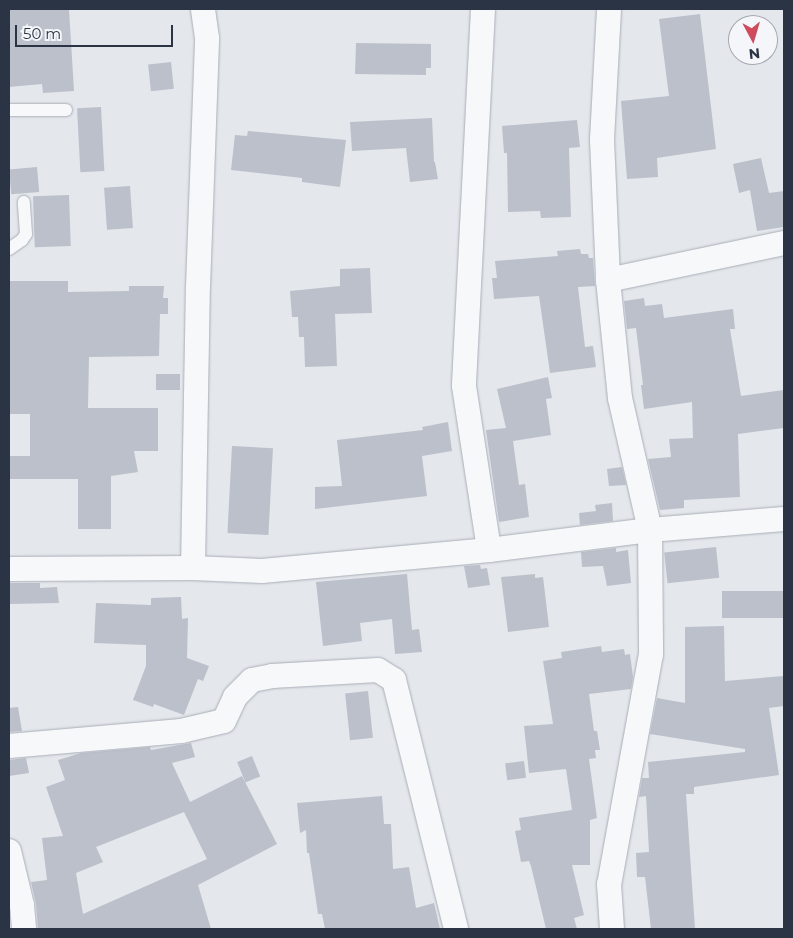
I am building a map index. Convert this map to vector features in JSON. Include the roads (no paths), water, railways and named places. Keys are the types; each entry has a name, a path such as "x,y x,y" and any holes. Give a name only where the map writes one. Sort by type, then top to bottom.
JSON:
{"street":[{"path":"193,568 198,287 207,38 203,9"},
{"path":"484,9 464,386 489,550"},
{"path":"608,10 602,140 608,280 620,398 650,530 652,654 608,884 612,929"},
{"path":"608,280 784,243"},
{"path":"9,568 193,568 262,571 489,550 650,530 784,518"},
{"path":"9,746 181,731 224,721 236,698 252,680 272,676 378,670 394,680 456,929"},
{"path":"9,851 22,906 24,929"}],"lane":[{"path":"9,110 66,110"},
{"path":"9,249 22,240 26,234 24,202"}]}
